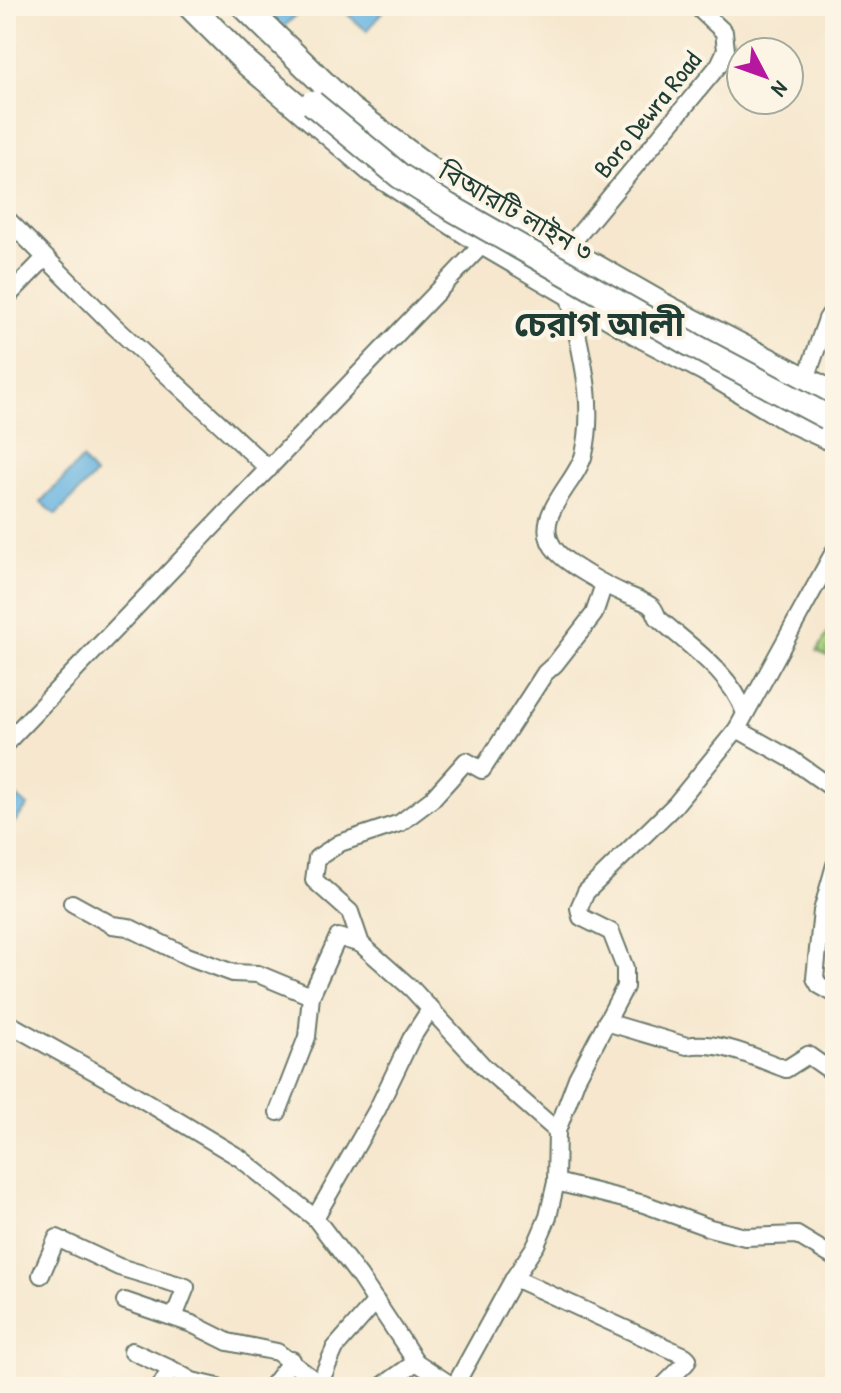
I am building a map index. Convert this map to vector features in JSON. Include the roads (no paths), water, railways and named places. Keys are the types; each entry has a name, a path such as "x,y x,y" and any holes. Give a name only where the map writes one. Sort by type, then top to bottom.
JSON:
{"highway":[{"path":"190,6 248,64 371,169 484,243 643,336 787,418 835,440"},
{"name":"বিআরটি লাইন ৩","path":"211,6 312,103 400,176 692,345 831,406"},
{"path":"244,6 350,109 447,182 667,308 806,379 831,406"}],"street":[{"name":"Boro Dewra Road","path":"566,250 719,65 726,50 724,32 696,6"},
{"path":"6,218 113,325 269,469"},
{"path":"6,743 484,243"},
{"path":"6,298 45,258"},
{"path":"568,290 588,392 588,435 578,473 558,498 547,519 549,536 556,551 604,584 652,606 658,618 728,682 740,698 745,713"},
{"path":"806,379 827,319 835,307"},
{"path":"6,1022 240,1158 315,1218 416,1362 447,1385 536,1245 548,1217 556,1182 557,1131 577,1078 625,987 625,968 611,932 581,917 579,908 582,900 595,883 675,805 737,729 835,550"},
{"path":"361,944 350,912 314,880 317,858 340,843 400,823 432,799 466,761 482,770 545,673 594,614 604,584"},
{"path":"737,729 791,759 835,790"},
{"path":"835,865 822,911 815,978 819,985 835,994"},
{"path":"72,903 112,925 128,927 187,956 233,973 258,974 311,996"},
{"path":"278,1112 307,1037 311,996 338,937 361,944 431,1008 484,1067 557,1131"},
{"path":"315,1218 377,1110 411,1039 431,1008"},
{"path":"606,1022 687,1046 700,1043 743,1054 786,1069 808,1055 835,1074"},
{"path":"556,1182 644,1204 745,1237 797,1235 835,1258"},
{"path":"41,1275 57,1238 119,1267 186,1287 174,1317"},
{"path":"514,1278 685,1356 688,1359 686,1363 662,1387"},
{"path":"125,1301 174,1317 228,1342 269,1348 292,1360 319,1382 335,1348 376,1301"},
{"path":"132,1351 192,1381 218,1387"},
{"path":"271,1387 292,1360"},
{"path":"381,1387 416,1362"},
{"path":"160,1387 171,1369"}],"water":[{"path":"255,6 305,6 280,31"},
{"path":"356,6 388,6 367,31 348,15"},
{"path":"82,459 95,475 56,515 41,502"},
{"path":"6,787 28,806 6,832"}],"district":[{"name":"চেরাগ আলী","path":"599,324"}]}
